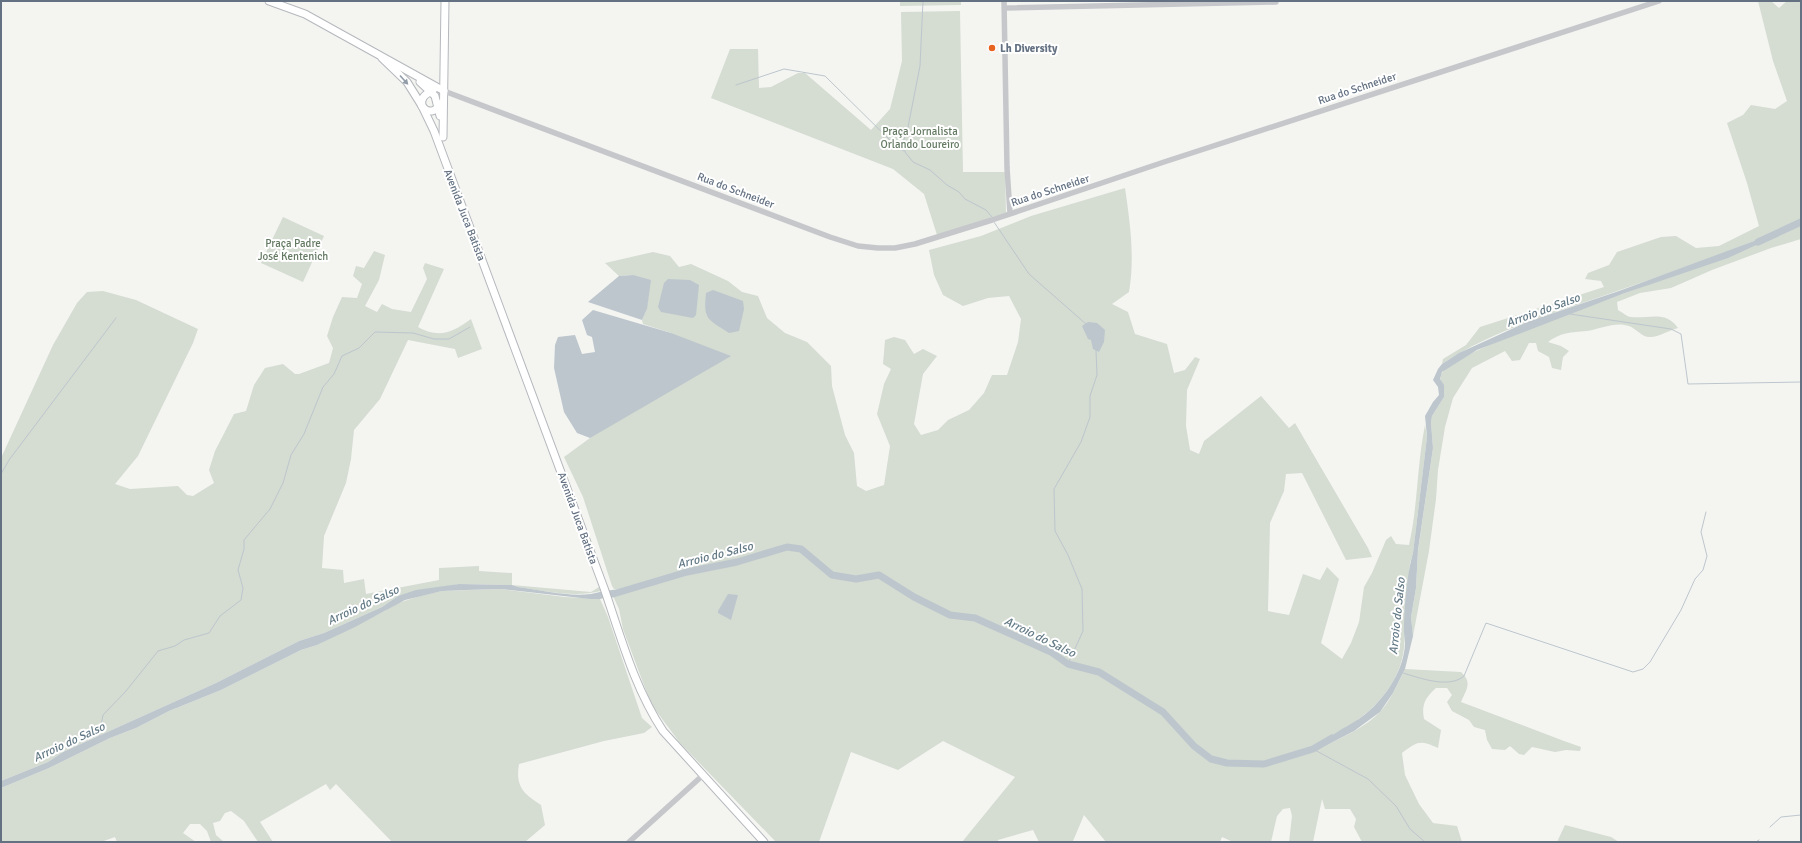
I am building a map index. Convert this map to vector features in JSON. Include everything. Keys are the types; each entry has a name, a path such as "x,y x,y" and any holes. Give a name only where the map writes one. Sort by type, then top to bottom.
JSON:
{"main road":[{"name":"Avenida Juca Batista","path":"269,1 304,14 441,91 444,99 443,137"},
{"path":"444,99 434,111 428,111 422,106 422,98 441,91 444,75 445,1"},
{"name":"Avenida Juca Batista","path":"382,58 407,82 422,106 445,162 604,588 628,662 649,710 663,731 702,776 764,842"},
{"name":"Avenida Juca Batista","path":"441,91 438,107 445,162"}],"street":[{"path":"1004,1 1007,168 1010,213"},
{"name":"Rua do Schneider","path":"441,91 643,165 830,237 858,246 878,248 902,246 993,220 1010,213 1658,1"},
{"path":"1005,8 1276,2"},
{"path":"629,842 702,776"}],"green space":[{"path":"900,1 961,1 961,5 900,6"},
{"path":"1758,1 1771,1 1779,8 1787,1 1801,1 1801,239 1771,248 1712,270 1671,288 1640,293 1617,302 1618,310 1628,316 1663,317 1673,322 1678,328 1657,336 1648,337 1642,335 1632,327 1619,324 1561,335 1548,342 1561,346 1569,351 1563,357 1561,370 1552,368 1549,357 1538,351 1536,343 1529,343 1520,360 1512,361 1505,351 1472,368 1453,398 1445,427 1438,470 1436,499 1429,551 1413,636 1411,617 1416,588 1418,551 1433,448 1431,423 1432,416 1444,397 1440,382 1442,373 1465,356 1518,333 1767,240 1765,237 1683,268 1539,318 1479,343 1442,364 1443,359 1466,345 1480,327 1604,287 1601,281 1585,279 1588,273 1609,265 1617,252 1661,237 1676,236 1696,248 1719,246 1759,226 1747,183 1727,123 1743,115 1751,105 1775,109 1787,101 1773,61"},
{"name":"Praça Jornalista Orlando Loureiro","path":"960,11 963,172 1005,172 1006,213 937,235 924,194 893,169 711,98 730,49 758,49 759,88 771,87 798,73 805,73 871,130 890,109 902,61 901,12"},
{"path":"1125,188 1132,253 1131,279 1129,292 1112,304 1128,312 1135,334 1167,344 1174,373 1185,370 1195,357 1200,359 1187,390 1186,426 1190,450 1199,454 1204,441 1261,396 1289,428 1295,423 1368,548 1372,557 1346,560 1302,473 1286,474 1284,491 1270,523 1268,611 1289,615 1303,574 1320,580 1327,567 1339,579 1321,643 1342,659 1351,643 1359,622 1364,587 1372,573 1386,540 1391,536 1396,544 1409,545 1425,425 1427,437 1413,553 1410,563 1402,661 1397,674 1382,698 1361,717 1333,735 1327,741 1325,746 1362,727 1375,717 1391,697 1405,669 1461,672 1465,676 1468,683 1461,702 1581,747 1580,751 1566,750 1555,752 1532,747 1524,755 1519,754 1510,746 1505,750 1492,749 1487,740 1485,730 1474,727 1469,720 1452,711 1447,702 1452,695 1447,688 1436,688 1425,701 1423,714 1424,719 1441,730 1438,748 1419,743 1402,753 1405,775 1419,804 1433,823 1457,826 1462,842 1362,842 1354,827 1356,819 1350,809 1325,809 1322,799 1313,842 1289,842 1292,816 1290,808 1283,809 1277,816 1271,842 1233,842 1222,837 1220,842 1106,842 1084,815 1073,841 1071,842 1039,842 1033,830 998,840 998,842 962,842 1015,777 943,741 898,770 851,752 819,842 776,842 680,743 651,704 623,629 619,609 613,596 620,594 622,590 614,589 612,586 583,497 564,457 590,438 671,333 643,324 642,320 647,309 633,275 619,276 605,263 653,252 670,256 679,267 691,264 728,281 742,292 758,296 767,318 785,333 807,342 831,366 832,386 845,435 854,453 857,486 866,491 884,485 890,446 877,414 884,384 891,369 883,364 885,340 894,337 905,340 914,354 923,349 937,356 923,374 914,424 921,435 938,430 948,420 969,410 984,393 992,375 1007,375 1018,342 1021,319 1009,296 988,298 963,306 943,295 934,275 929,250 981,236 1031,216"},
{"name":"Praça Padre José Kentenich","path":"283,217 324,236 303,282 261,263"},
{"path":"374,251 385,255 379,280 365,306 377,312 382,304 392,309 411,312 427,279 423,268 425,263 444,269 418,327 433,333 446,332 471,319 482,349 458,358 455,349 408,340 380,399 354,430 351,459 346,483 324,536 322,568 343,570 344,583 364,579 366,594 439,580 439,568 479,566 479,571 512,573 512,585 459,584 398,596 382,607 324,633 299,641 216,683 63,752 48,762 1,781 1,458 53,345 77,303 87,292 103,291 136,300 198,329 193,343 138,456 115,484 130,489 178,486 187,495 193,496 214,483 209,470 215,451 234,414 246,411 254,385 265,368 283,364 295,374 299,374 329,363 333,348 327,336 333,317 342,297 357,298 362,284 353,276 356,266 364,268"},
{"path":"512,585 591,592 599,587 601,591 581,594 570,594"},
{"path":"501,589 565,597 600,599 608,617 642,718 652,727 644,733 604,741 519,764 518,779 522,789 541,805 545,825 525,842 392,842 336,784 330,790 326,784 260,822 273,842 258,842 244,821 231,811 225,813 220,821 213,823 216,835 224,842 211,842 207,831 200,824 190,824 183,833 196,842 117,842 115,837 101,842 1,842 1,788 49,768 169,711 221,690 301,650 317,645 385,611 395,604 442,591"},
{"path":"1565,825 1611,837 1619,842 1557,842"}],"shaded area":[{"path":"1765,237 1767,240 1728,258 1625,293 1477,350 1442,372 1440,379 1444,385 1444,397 1432,416 1431,423 1433,448 1418,550 1416,588 1411,617 1413,636 1405,669 1393,693 1380,712 1354,731 1325,746 1325,741 1365,715 1377,704 1394,680 1402,662 1405,644 1404,623 1406,592 1413,553 1427,437 1425,416 1439,395 1438,387 1433,380 1442,364 1459,353 1527,322 1619,291"},
{"path":"633,275 651,280 647,309 642,320 588,302 619,276"},
{"path":"668,279 690,280 699,285 696,315 693,318 661,312 658,307 664,283"},
{"path":"713,290 743,301 744,309 739,331 729,333 708,318 705,309 706,293"},
{"path":"593,310 671,333 731,356 590,438 577,433 564,412 554,368 555,345 558,337 575,335 582,354 595,352 592,337 587,335 582,320"},
{"path":"1088,322 1097,323 1105,330 1104,342 1099,352 1093,349 1091,340 1088,339 1082,326"},
{"path":"459,584 512,585 573,595 591,594 610,590 622,590 620,594 600,599 501,589 442,591 405,600 355,627 317,645 301,650 221,690 169,711 49,768 1,788 1,781 48,762 63,752 216,683 299,641 324,633 382,607 398,596 416,590"},
{"path":"728,594 738,595 731,620 718,613"}],"waterway":[{"path":"923,1 920,66 908,127 904,139 905,152 913,162 930,170 947,185 959,192 965,199 986,210 992,217"},
{"path":"736,85 784,69 825,76 897,147 904,151"},
{"path":"994,222 1029,274 1086,324"},
{"name":"Arroio do Salso","path":"1758,242 1801,222"},
{"path":"1570,314 1671,329 1681,334 1688,384 1801,382"},
{"path":"1,474 9,460 116,318"},
{"path":"99,736 103,715 126,691 158,651 175,646 184,640 209,633 220,616 241,600 243,588 238,570 244,549 244,540 270,509 283,483 291,455 304,434 323,387 334,374 342,356 359,348 375,332 413,333 434,339 449,339 470,327"},
{"path":"1068,664 1083,631 1082,589 1068,555 1055,531 1054,489 1081,442 1090,417 1090,396 1097,375 1096,350"},
{"path":"1403,673 1434,681 1451,682 1458,680 1464,676 1486,623 1633,672 1643,669 1650,662 1681,610 1695,579 1703,570 1707,556 1701,532 1706,512"},
{"name":"Arroio do Salso","path":"613,594 687,572 737,562 787,547 801,549 832,575 856,579 879,575 914,597 950,615 975,618 1051,652 1068,664 1099,672 1163,712 1194,746 1211,759 1227,763 1264,764 1313,749 1332,738"},
{"path":"1313,749 1368,779 1396,806 1410,829 1425,842"},
{"path":"1770,827 1781,817 1801,815"}],"place":[{"name":"Lh Diversity","path":"992,48"}]}
